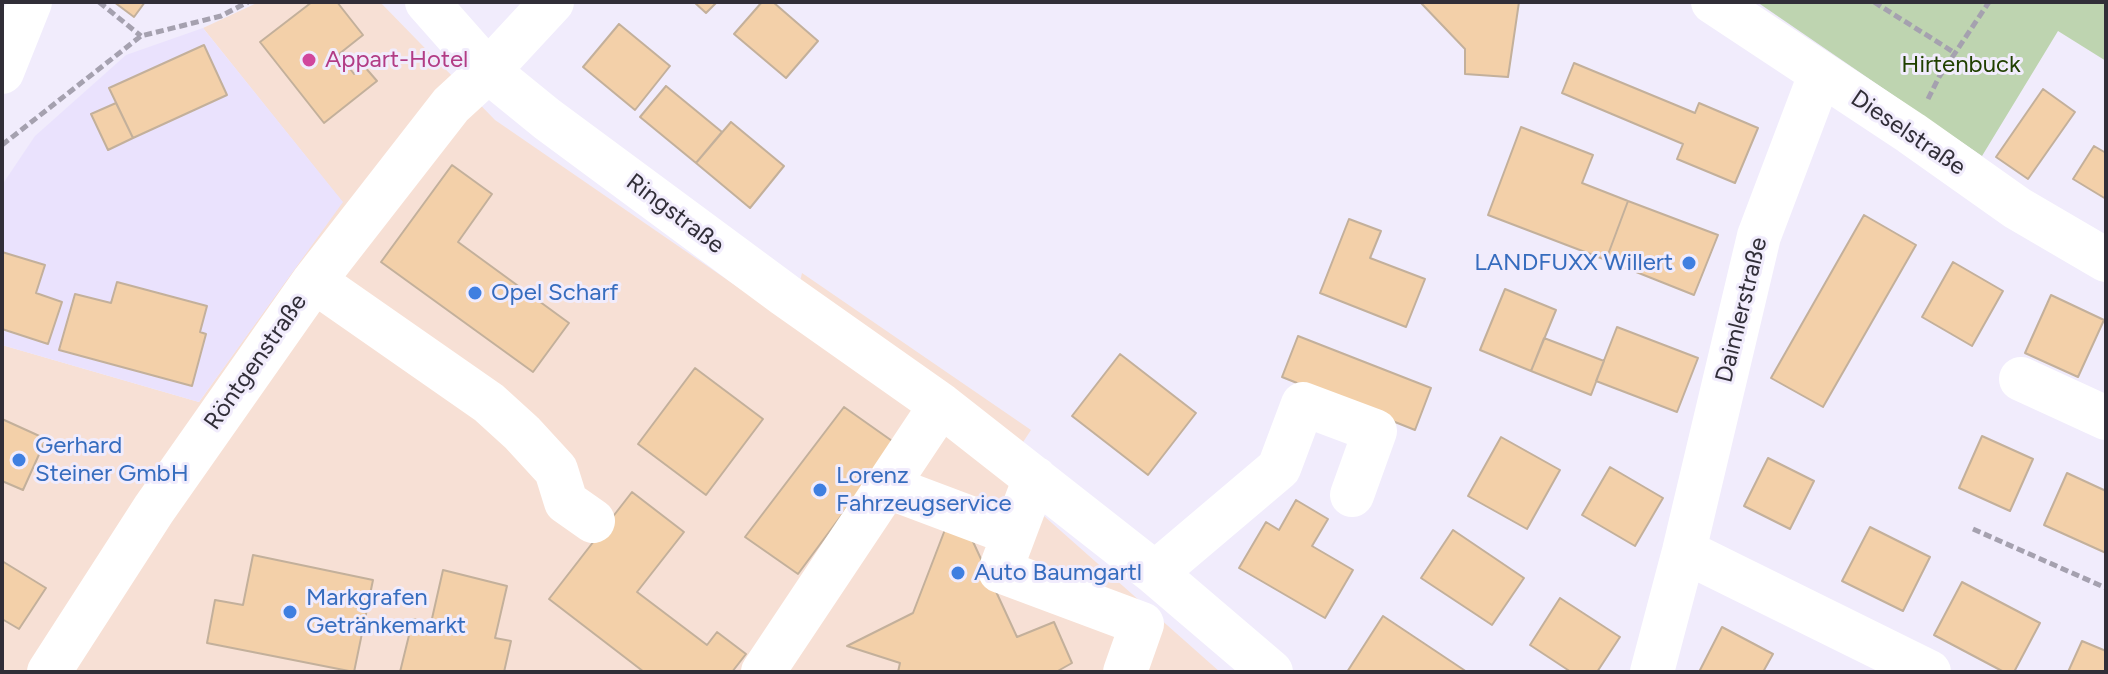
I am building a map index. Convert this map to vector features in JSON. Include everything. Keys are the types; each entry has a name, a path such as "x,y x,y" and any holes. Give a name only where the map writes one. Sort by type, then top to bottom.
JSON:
{"street":[{"path":"2,72 30,2"},
{"name":"Ringstraße","path":"427,2 488,71 551,122 941,405 1155,573 1271,672"},
{"name":"Röntgenstraße","path":"49,672 154,509 314,281 451,105 488,71 552,2"},
{"name":"Dieselstraße","path":"1713,2 1911,133 2017,208 2106,260"},
{"name":"Daimlerstraße","path":"1652,672 1759,236 1820,75"},
{"path":"314,281 489,403 556,470 566,502 593,521"},
{"path":"2021,379 2106,418"},
{"path":"1155,573 1279,468 1303,404 1375,431 1352,495"},
{"path":"763,672 941,405"},
{"path":"1035,478 1000,571 1142,624 1125,672"},
{"path":"888,487 1013,534"},
{"path":"1684,551 1929,672"}],"path":[{"path":"99,2 141,36"},
{"path":"2,145 141,36 221,16 248,2"},
{"path":"1874,2 1955,53"},
{"path":"1911,133 1939,77 1989,2"},
{"path":"1973,529 2106,588"}],"shaded area":[{"path":"259,2 380,2 495,120 790,323 802,273 1031,430 1000,477 1220,672 2,672 2,345 199,402 342,202 203,28"},
{"path":"203,28 343,202 199,402 2,345 2,185 35,136 126,55"}],"green space":[{"name":"Hirtenbuck","path":"1757,2 2106,2 2106,61 2058,31 1982,156"}],"building":[{"path":"114,2 145,2 134,17"},
{"name":"Appart-Hotel","path":"312,2 337,2 363,35 339,54 354,74 364,66 377,81 324,123 260,42"},
{"path":"694,2 717,2 706,13"},
{"path":"762,2 773,2 818,41 786,78 734,34"},
{"path":"1519,2 1508,77 1465,74 1465,49 1421,3"},
{"path":"619,24 670,66 635,110 583,67"},
{"path":"204,45 227,95 133,138 109,88"},
{"path":"1574,63 1695,113 1699,103 1758,128 1735,183 1677,159 1683,144 1562,93"},
{"path":"666,86 722,132 696,163 640,117"},
{"path":"2043,89 2075,112 2028,179 1996,157"},
{"path":"116,103 133,138 108,150 91,114"},
{"path":"731,122 784,166 750,208 696,163"},
{"path":"1521,127 1593,155 1582,183 1628,201 1606,260 1488,215"},
{"path":"2094,146 2106,153 2106,199 2073,179"},
{"name":"Opel Scharf","path":"452,165 492,194 458,242 569,323 533,372 381,262"},
{"path":"1628,201 1718,235 1694,295 1606,260"},
{"path":"1864,215 1916,245 1823,407 1771,378"},
{"path":"1349,219 1381,231 1370,258 1425,279 1406,327 1320,293"},
{"path":"2,252 45,265 36,293 62,302 48,344 2,329"},
{"path":"1953,262 2003,291 1972,346 1922,317"},
{"path":"117,282 207,306 200,332 206,334 192,386 59,350 75,294 111,303"},
{"path":"1505,289 1556,310 1531,371 1480,350"},
{"path":"2051,295 2104,320 2078,377 2025,353"},
{"path":"1617,327 1698,358 1677,412 1596,381"},
{"path":"1298,336 1431,388 1415,430 1282,377"},
{"path":"1544,338 1604,361 1591,395 1531,371"},
{"path":"1120,354 1196,413 1148,475 1072,416"},
{"path":"695,368 763,419 706,495 638,444"},
{"name":"Lorenz Fahrzeugservice","path":"844,407 895,443 798,574 745,537"},
{"name":"Gerhard Steiner GmbH","path":"2,419 46,439 23,490 2,481"},
{"path":"1982,436 2033,459 2010,511 1959,488"},
{"path":"1501,437 1560,470 1527,529 1468,496"},
{"path":"1768,458 1814,481 1790,529 1744,506"},
{"path":"1610,467 1663,498 1635,546 1582,515"},
{"path":"2067,473 2106,491 2106,553 2044,525"},
{"path":"632,492 684,532 637,592 707,645 717,632 746,654 732,672 644,672 549,599"},
{"path":"1296,500 1328,519 1312,546 1353,570 1325,618 1239,568 1266,522 1279,530"},
{"name":"Auto Baumgartl","path":"946,527 969,533 1017,637 1054,622 1072,663 1056,672 898,672 900,663 847,646 913,613"},
{"path":"1870,527 1930,557 1903,611 1842,581"},
{"path":"1453,530 1524,578 1492,625 1421,578"},
{"name":"Markgrafen Getränkemarkt","path":"253,555 373,580 354,672 207,643 215,600 243,605"},
{"path":"2,561 46,588 19,629 2,619"},
{"path":"443,570 507,586 495,638 511,641 504,672 400,672 413,619 431,623"},
{"path":"1962,582 2040,623 2014,672 2004,672 1934,635"},
{"path":"1560,598 1620,637 1597,672 1571,672 1530,645"},
{"path":"1383,616 1467,672 1347,672"},
{"path":"1722,627 1773,654 1763,672 1699,672"},
{"path":"2082,641 2106,651 2106,672 2068,672"}],"place":[{"name":"Appart-Hotel","path":"309,60"},
{"name":"LANDFUXX Willert","path":"1689,263"},
{"name":"Opel Scharf","path":"475,293"},
{"name":"Gerhard Steiner GmbH","path":"19,460"},
{"name":"Lorenz Fahrzeugservice","path":"820,490"},
{"name":"Auto Baumgartl","path":"958,573"},
{"name":"Markgrafen Getränkemarkt","path":"290,612"}]}
